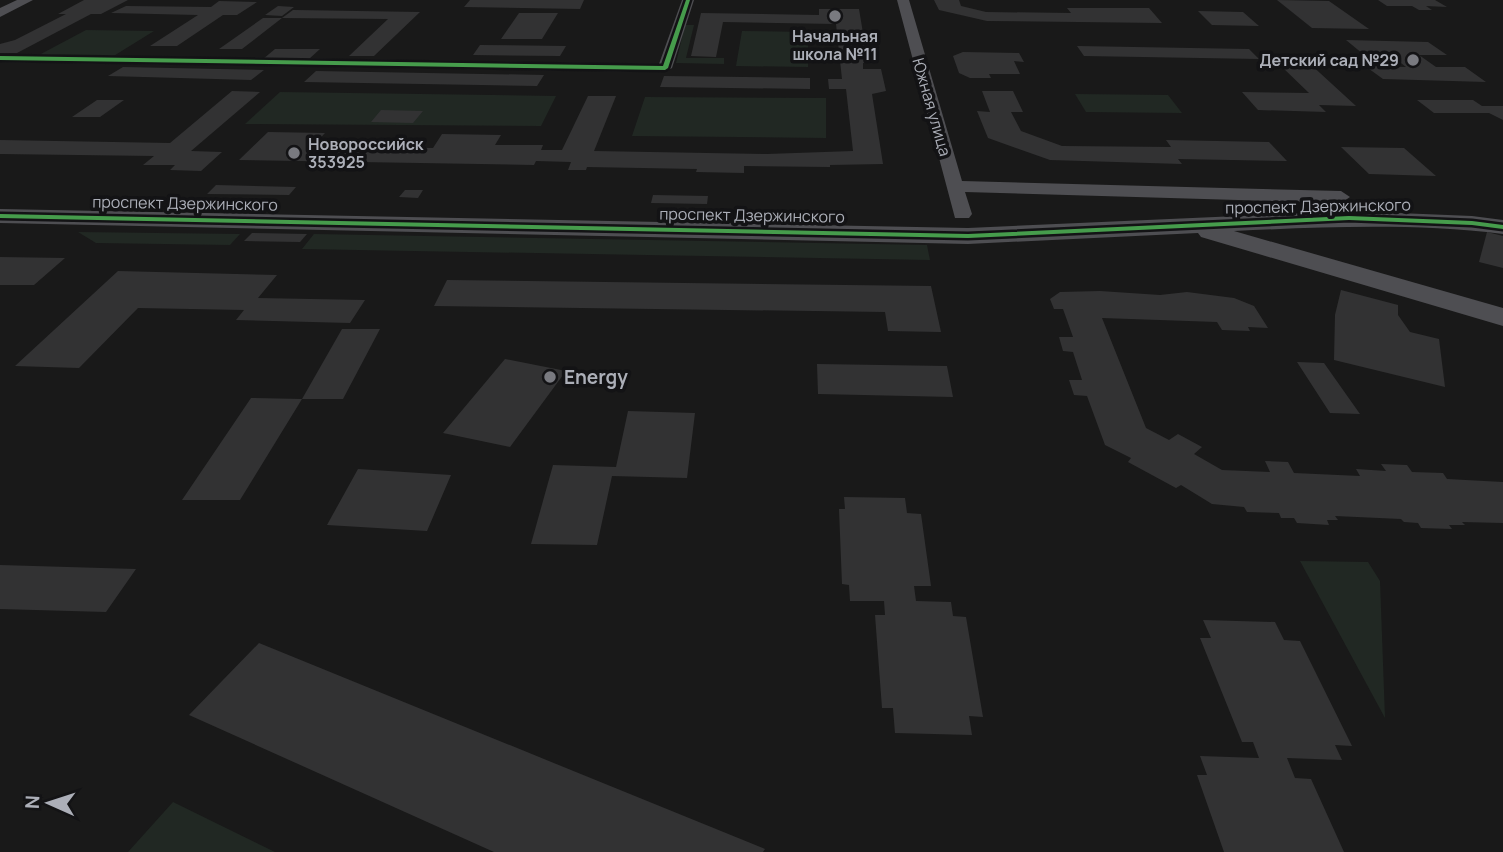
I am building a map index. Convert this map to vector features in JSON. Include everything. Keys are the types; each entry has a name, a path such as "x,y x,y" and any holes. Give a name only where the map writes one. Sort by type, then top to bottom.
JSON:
{"street":[{"path":"0,13 27,0"},
{"path":"0,58 665,68 688,0"},
{"name":"Южная улица","path":"903,0 965,225"},
{"path":"955,186 1341,197"},
{"name":"проспект Дзержинского","path":"0,198 965,225 1341,205 1503,219"},
{"name":"проспект Дзержинского","path":"0,216 965,225 1184,224 1226,231 1503,317"},
{"name":"проспект Дзержинского","path":"1226,231 1349,218 1472,223 1503,227"}],"shaded area":[{"path":"685,25 694,25 686,58 724,58 724,64 676,63"},
{"path":"86,30 154,31 112,57 39,55"},
{"path":"742,31 808,32 808,67 736,66"},
{"path":"280,92 556,96 541,126 245,124"},
{"path":"1075,94 1168,95 1182,113 1086,112"},
{"path":"645,97 826,98 826,138 632,136"},
{"path":"78,232 240,234 230,245 96,243"},
{"path":"314,234 927,245 930,260 302,249"},
{"path":"1300,561 1368,562 1380,581 1385,718"},
{"path":"173,802 275,852 128,852"}],"building":[{"path":"84,0 128,0 101,14 91,14 17,53 0,53 0,44 15,40 66,14 58,14"},
{"path":"470,0 584,0 580,9 464,7"},
{"path":"934,0 959,0 961,6 986,12 1071,13 1067,8 1149,8 1162,23 987,21 939,10"},
{"path":"1277,0 1329,1 1369,29 1312,28"},
{"path":"1378,0 1435,0 1447,7 1426,6 1432,10 1419,10 1412,6 1387,6"},
{"path":"219,1 257,2 237,15 223,15 177,46 150,46 198,15 111,13 126,6 211,7"},
{"path":"278,6 294,7 282,16 265,15"},
{"path":"819,9 859,9 868,63 863,63 863,69 881,69 886,91 872,94 883,164 830,167 744,166 744,173 696,172 697,169 587,167 586,170 568,170 571,162 536,161 534,165 239,160 268,132 325,133 313,146 433,148 442,134 501,135 495,145 543,145 541,150 562,150 588,96 616,96 594,151 767,154 853,151 846,89 829,89 828,79 842,79 836,24 723,22 716,57 691,56 701,13 819,15"},
{"path":"293,10 420,12 374,56 349,56 388,19 282,18"},
{"path":"1198,11 1243,12 1259,26 1212,25"},
{"path":"519,13 558,13 542,39 501,39"},
{"path":"263,18 282,18 242,49 219,49"},
{"name":"Детский сад №29","path":"1346,40 1428,42 1447,55 1419,55 1436,67 1465,67 1486,82 1383,79 1365,66 1406,67 1391,55 1363,54"},
{"path":"480,45 566,46 560,56 473,55"},
{"path":"1077,46 1249,49 1259,59 1084,56"},
{"path":"275,49 320,49 309,59 263,59"},
{"path":"963,52 1019,53 1024,62 1014,61 1020,74 989,74 991,78 970,78 959,73 953,56"},
{"path":"1260,57 1291,58 1296,62 1308,62 1356,106 1319,105 1326,112 1258,110 1242,92 1309,93 1282,67 1269,66"},
{"path":"123,67 264,70 251,80 108,76"},
{"path":"316,71 544,75 537,86 304,82"},
{"path":"664,76 810,78 810,89 660,87"},
{"path":"232,91 260,92 191,151 222,152 201,171 170,170 175,165 143,165 154,156 0,154 0,140 170,143"},
{"path":"982,91 1013,91 1023,112 1011,112 1021,131 1062,146 1171,147 1166,140 1269,142 1287,161 1178,159 1182,164 1050,160 988,138 977,111 990,112"},
{"path":"97,100 124,100 100,117 72,117"},
{"path":"1417,100 1473,100 1482,106 1503,106 1503,120 1489,113 1434,113"},
{"path":"381,110 423,111 413,123 371,122"},
{"path":"1341,147 1404,148 1436,176 1369,174"},
{"path":"216,185 296,187 289,195 207,194"},
{"path":"405,190 423,190 418,198 399,197"},
{"path":"653,195 708,196 707,204 651,203"},
{"path":"1487,232 1503,236 1503,268 1479,262"},
{"path":"252,233 307,234 300,242 244,241"},
{"path":"0,257 65,258 34,285 0,285"},
{"path":"118,271 277,275 258,298 365,300 350,323 236,320 244,310 138,308 79,368 15,366"},
{"path":"447,280 931,286 941,332 888,331 885,312 434,306"},
{"path":"1341,290 1398,305 1398,315 1410,332 1439,339 1445,387 1334,360 1335,315"},
{"path":"1100,291 1160,295 1187,292 1234,298 1254,306 1268,328 1248,327 1250,331 1222,330 1217,322 1102,318 1146,428 1169,440 1178,434 1202,447 1194,454 1222,470 1270,472 1265,461 1288,462 1294,473 1360,476 1356,469 1386,471 1381,464 1407,465 1412,472 1443,473 1447,479 1503,482 1503,523 1462,522 1465,525 1449,525 1452,529 1421,528 1418,523 1404,522 1401,519 1335,516 1338,520 1327,520 1329,525 1297,523 1294,518 1281,518 1279,513 1247,512 1244,507 1212,504 1181,485 1176,488 1128,462 1131,458 1105,445 1087,396 1074,395 1069,380 1082,380 1073,352 1063,351 1059,337 1073,337 1063,309 1054,309 1050,299 1060,292"},
{"path":"342,329 380,329 343,399 302,399"},
{"path":"505,359 566,371 510,447 443,433"},
{"path":"1297,362 1324,363 1360,414 1330,413"},
{"path":"817,364 947,366 953,397 818,394"},
{"path":"251,398 302,399 240,500 182,500"},
{"path":"628,411 695,413 687,478 612,476 597,545 531,544 553,465 616,467"},
{"path":"358,469 451,475 427,531 327,525"},
{"path":"844,497 905,498 907,513 921,514 931,586 914,586 916,601 951,602 953,616 966,617 983,717 969,716 972,735 895,733 893,708 882,708 875,615 885,615 884,601 850,601 849,585 842,584 839,509 845,509"},
{"path":"0,565 136,569 106,612 0,609"},
{"path":"1203,620 1275,622 1284,640 1300,641 1352,746 1335,745 1342,760 1287,758 1295,778 1311,779 1344,852 1224,852 1197,775 1207,775 1200,756 1259,758 1253,742 1242,742 1200,638 1211,638"},
{"path":"259,643 765,849 763,852 494,852 189,715"}],"cycle path":[{"path":"0,58 665,68 688,0"},
{"path":"0,216 968,236 1349,218 1472,223 1503,227"}],"place":[{"name":"Начальная школа №11","path":"835,16"},
{"name":"Детский сад №29","path":"1413,60"},
{"name":"Новороссийск 353925","path":"294,153"},
{"name":"Energy","path":"550,377"}]}
